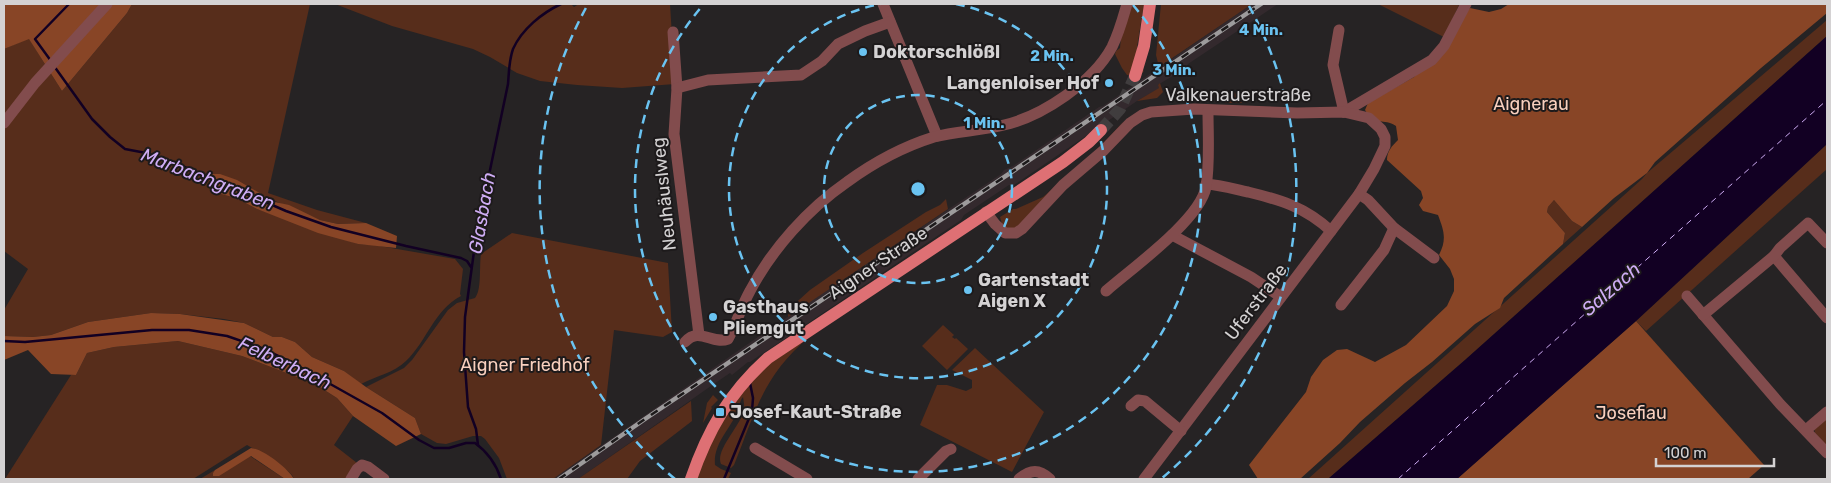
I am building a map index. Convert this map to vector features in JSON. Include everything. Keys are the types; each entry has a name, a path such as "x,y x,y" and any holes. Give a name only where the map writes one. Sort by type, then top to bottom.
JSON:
{"main road":[{"path":"1135,76 1144,46 1150,4"},
{"name":"Aigner Straße","path":"692,479 711,429 730,399 756,369 781,348 1080,150 1101,130"}],"street":[{"path":"4,123 20,100 107,4"},
{"path":"883,4 937,136"},
{"path":"685,342 692,336 699,335 721,341 728,339 749,292 770,259 804,220 833,192 856,176 898,151 937,136 1006,125 1033,114 1060,99 1077,86 1107,54 1120,28 1126,4"},
{"path":"1344,112 1423,67 1439,54 1466,4"},
{"path":"677,88 708,80 801,75 822,62 838,44 865,30 890,22"},
{"name":"Valkenauerstraße","path":"986,212 995,224 1006,233 1016,233 1034,218 1063,185 1104,150 1136,118 1151,112 1194,109 1297,113 1344,112 1333,65 1339,30"},
{"name":"Neuhäuslweg","path":"673,32 677,88 674,134 699,335"},
{"path":"1368,98 1363,110 1368,118"},
{"path":"1106,291 1172,235 1198,204 1205,191 1206,184 1208,110"},
{"path":"1344,112 1368,118"},
{"name":"Uferstraße","path":"1144,479 1359,194 1385,146 1385,137 1381,129 1368,118"},
{"path":"1206,184 1226,187 1284,202 1312,216 1331,231"},
{"path":"1359,194 1368,200 1394,228 1434,258"},
{"path":"1703,315 1774,256 1780,248 1808,223 1827,243"},
{"path":"1341,305 1384,250 1394,228"},
{"path":"1172,235 1251,277 1281,297"},
{"path":"1774,256 1827,318"},
{"path":"1687,296 1780,404 1827,452"},
{"path":"1131,406 1138,400 1145,401 1181,431"},
{"path":"1806,430 1827,412"},
{"path":"755,448 807,479"},
{"path":"918,479 946,451 951,449"},
{"path":"351,479 362,465 368,467 384,479"},
{"path":"1019,479 1028,473 1036,471 1041,472 1050,479"}],"shaded area":[{"path":"1252,4 1278,4 1188,64 1186,68 1158,85 1160,88 1137,101 1014,185 1009,185 964,215 961,220 748,362 732,375 730,373 578,479 553,479 768,330"}],"green space":[{"path":"4,4 132,4 127,13 62,91 29,39 4,49"},
{"path":"132,4 310,4 268,193 317,210 366,223 338,224 320,220 211,174 208,185 217,193 236,198 257,209 358,244 455,259 463,269 461,296 437,317 420,344 401,365 361,384 344,371 312,357 295,342 282,337 273,337 244,323 180,314 151,313 88,322 51,335 33,337 4,336 4,310 28,269 4,251 4,127 50,72 62,91 127,13"},
{"path":"335,4 571,4 574,7 579,4 670,4 675,84 622,88 540,81 517,73 473,49 392,26"},
{"path":"1131,4 1144,4 1137,47 1141,73 1144,71 1138,77 1127,75 1115,54 1120,48 1121,37"},
{"path":"1161,4 1252,4 1159,67 1156,55"},
{"path":"1378,4 1458,4 1459,5 1444,37"},
{"name":"Aignerau","path":"1509,4 1827,4 1827,13 1761,68 1655,162 1647,173 1614,198 1582,227 1572,221 1554,200 1548,207 1547,212 1565,233 1563,244 1504,298 1500,308 1475,324 1405,383 1360,422 1300,479 1258,479 1249,465 1306,392 1311,377 1323,360 1337,350 1347,349 1375,362 1406,345 1447,306 1454,291 1454,279 1450,269 1439,255 1444,235 1438,215 1423,211 1419,205 1423,198 1421,191 1387,160 1389,151 1398,140 1396,126 1387,122 1376,121 1365,110 1368,103 1414,77 1470,8 1489,12 1501,9"},
{"path":"1827,20 1827,36 1465,360 1328,479 1308,479 1647,173"},
{"path":"29,38 46,66 4,116 4,49"},
{"path":"1160,83 1163,92 1157,98 1137,101 1159,88 1158,85"},
{"path":"1233,90 1242,103 1224,103 1220,98"},
{"path":"1124,121 1113,135 1016,228 1007,228 1002,224 1000,217 1013,209 1043,197 1094,153"},
{"path":"1827,144 1827,169 1646,331 1636,321"},
{"path":"211,174 220,174 237,180 275,202 289,205 320,220 338,224 366,223 397,236 396,248 358,244 318,233 257,209 236,198 217,193 208,185"},
{"path":"946,199 948,209 788,317 789,309 810,290 863,253 940,205"},
{"path":"1554,200 1572,221 1582,227 1563,244 1565,233 1547,212 1548,207"},
{"name":"Aigner Friedhof","path":"512,233 668,263 672,332 663,337 614,330 601,445 553,479 507,479 499,458 481,436 473,436 446,444 437,443 421,434 415,418 366,387 404,368 412,360 448,310 457,303 475,298 479,284 481,254"},
{"path":"151,313 180,314 244,323 273,337 282,337 295,342 312,357 344,371 415,418 421,434 396,446 353,416 337,398 315,384 242,356 178,341 114,347 87,353 76,375 51,374 28,350 4,360 4,336 33,337 51,335 88,322"},
{"name":"Josefiau","path":"1636,321 1764,465 1748,479 1457,479"},
{"path":"943,325 954,335 952,337 956,338 968,349 947,370 922,346"},
{"path":"810,336 781,366 762,396 734,465 731,468 721,464 720,459 724,446 741,419 744,407 743,397 740,402 735,418 719,443 715,457 715,465 731,473 728,479 697,479 707,449 721,421 739,395 765,366"},
{"path":"178,341 242,356 315,384 337,398 353,416 334,445 357,463 349,479 294,479 280,464 247,445 193,479 5,479 71,375 76,375 87,353 114,347"},
{"path":"975,348 1044,412 1012,472 920,425 937,385 947,385 966,391 972,388 972,380 952,370"},
{"path":"713,395 718,400 711,407 703,423 707,403"},
{"path":"691,401 692,421 640,461 627,479 578,479"},
{"path":"1827,417 1827,446 1815,433 1814,428"},
{"path":"251,448 275,460 294,479 285,479 251,456 219,476 213,476 215,470"},
{"path":"250,456 285,479 200,479 215,470 213,473"}],"water":[{"name":"Salzach","path":"1827,36 1827,144 1636,321 1457,479 1328,479 1465,360"}],"waterway":[{"name":"Marbachgraben","path":"51,61 35,39 69,4"},
{"name":"Glasbach","path":"478,445 476,429 468,407 464,352 465,317 476,237 508,84 513,49 533,22 561,4"},
{"name":"Marbachgraben","path":"54,66 92,119 125,149 146,153 182,166 286,211 331,227 461,258 467,261 471,267"},
{"name":"Felberbach","path":"4,341 25,342 152,330 189,330 227,336 259,347 291,362 382,413 419,440 434,448 449,448 466,443 475,443 491,459 501,479"},
{"path":"724,479 752,411 753,398 750,383"}],"ferry route":[{"path":"1398,479 1827,100"}],"tunnel":[{"path":"1101,130 1120,109 1135,76"}],"railway":[{"path":"559,479 1261,4"}],"place":[{"name":"Doktorschlößl","path":"863,52"},
{"name":"Langenloiser Hof","path":"1109,83"},
{"name":"Gartenstadt Aigen X","path":"968,290"},
{"name":"Gasthaus Pliemgut","path":"713,317"},
{"name":"Josef-Kaut-Straße","path":"720,412"}]}
